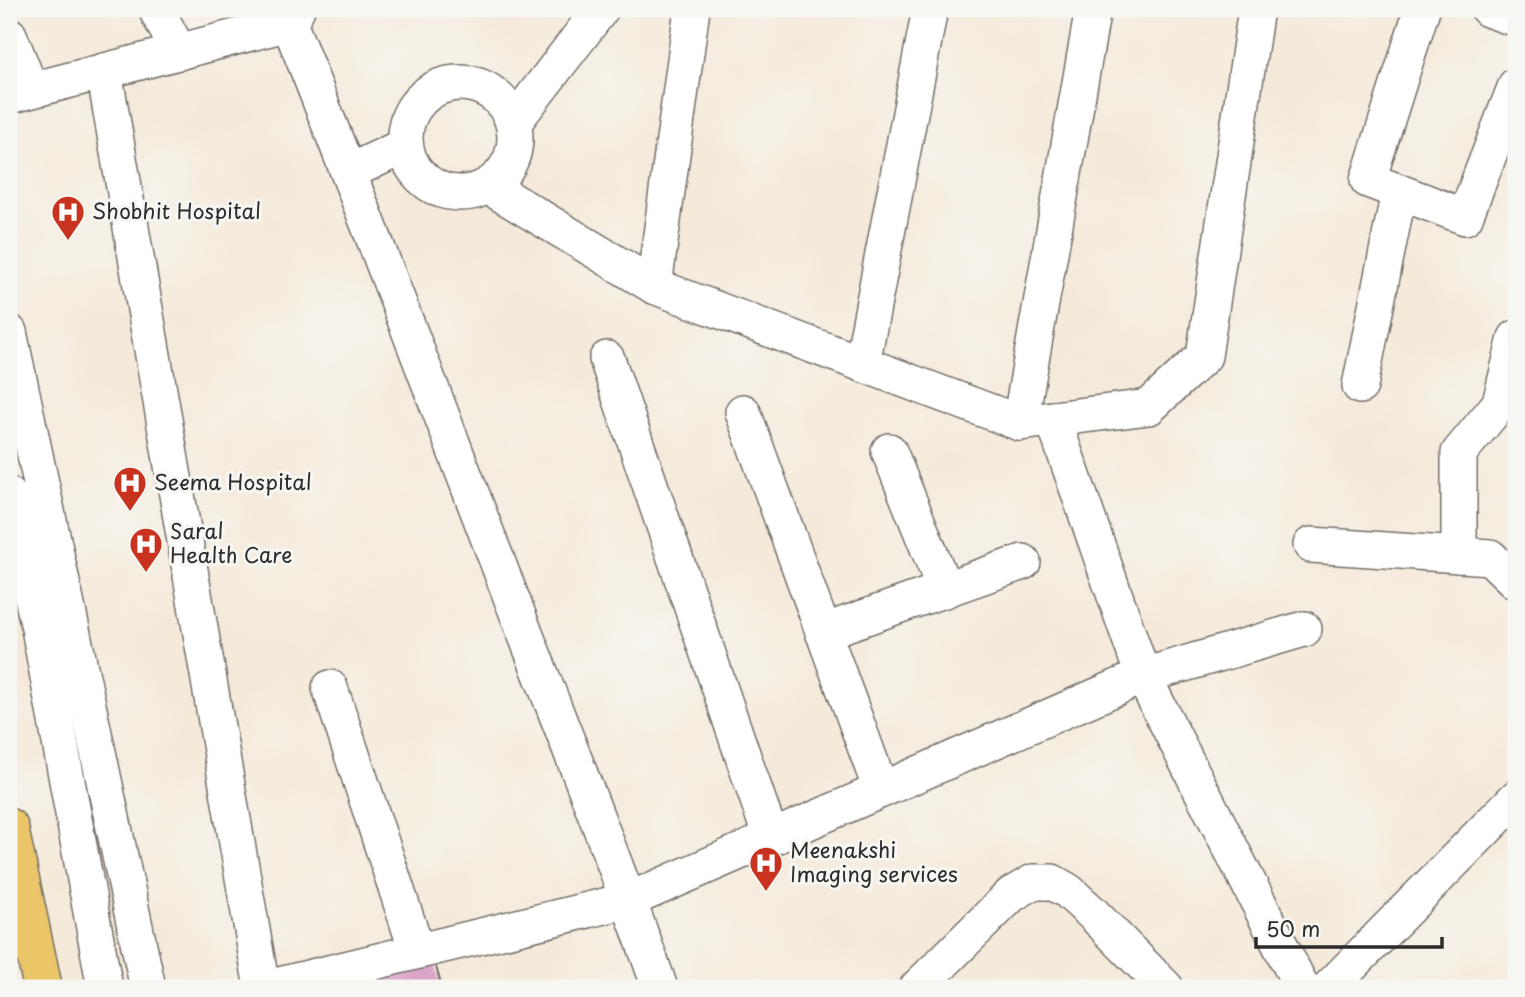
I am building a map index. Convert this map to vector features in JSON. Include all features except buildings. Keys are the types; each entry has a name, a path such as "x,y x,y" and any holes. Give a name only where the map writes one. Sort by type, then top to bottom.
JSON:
{"highway":[{"path":"9,828 43,988"}],"street":[{"path":"156,9 179,52"},
{"path":"514,122 601,9"},
{"path":"653,286 692,9"},
{"path":"862,364 930,9"},
{"path":"1093,9 1037,421 1143,676 1302,988"},
{"path":"488,186 653,286 862,364 1037,421 1149,407 1204,356 1256,9"},
{"path":"1422,9 1368,180 1465,217 1516,85"},
{"path":"1488,9 1516,19"},
{"path":"9,35 20,93 179,52 293,16 349,172 629,900 660,988"},
{"path":"104,71 265,988 629,900 1143,676 1304,629"},
{"path":"458,82 485,88 506,106 514,122 516,142 508,166 488,186 458,194 430,185 407,157 404,145 410,113 429,91 458,82"},
{"path":"349,172 404,145"},
{"path":"1360,386 1399,192"},
{"path":"9,332 148,988"},
{"path":"1459,555 1459,453 1508,393 1516,338"},
{"path":"607,359 771,838"},
{"path":"743,412 881,790"},
{"path":"889,451 945,590"},
{"path":"9,495 39,628 105,988"},
{"path":"1311,545 1490,557 1516,582"},
{"path":"823,632 1023,562"},
{"path":"330,688 417,951"},
{"path":"1329,988 1516,798"},
{"path":"917,988 1011,895 1033,882 1052,882 1068,891 1166,988"}],"place":[{"name":"Shobhit Hospital","path":"68,242"},
{"name":"Seema Hospital","path":"130,513"},
{"name":"Saral Health Care","path":"146,574"},
{"name":"Meenakshi Imaging services","path":"766,893"}]}
